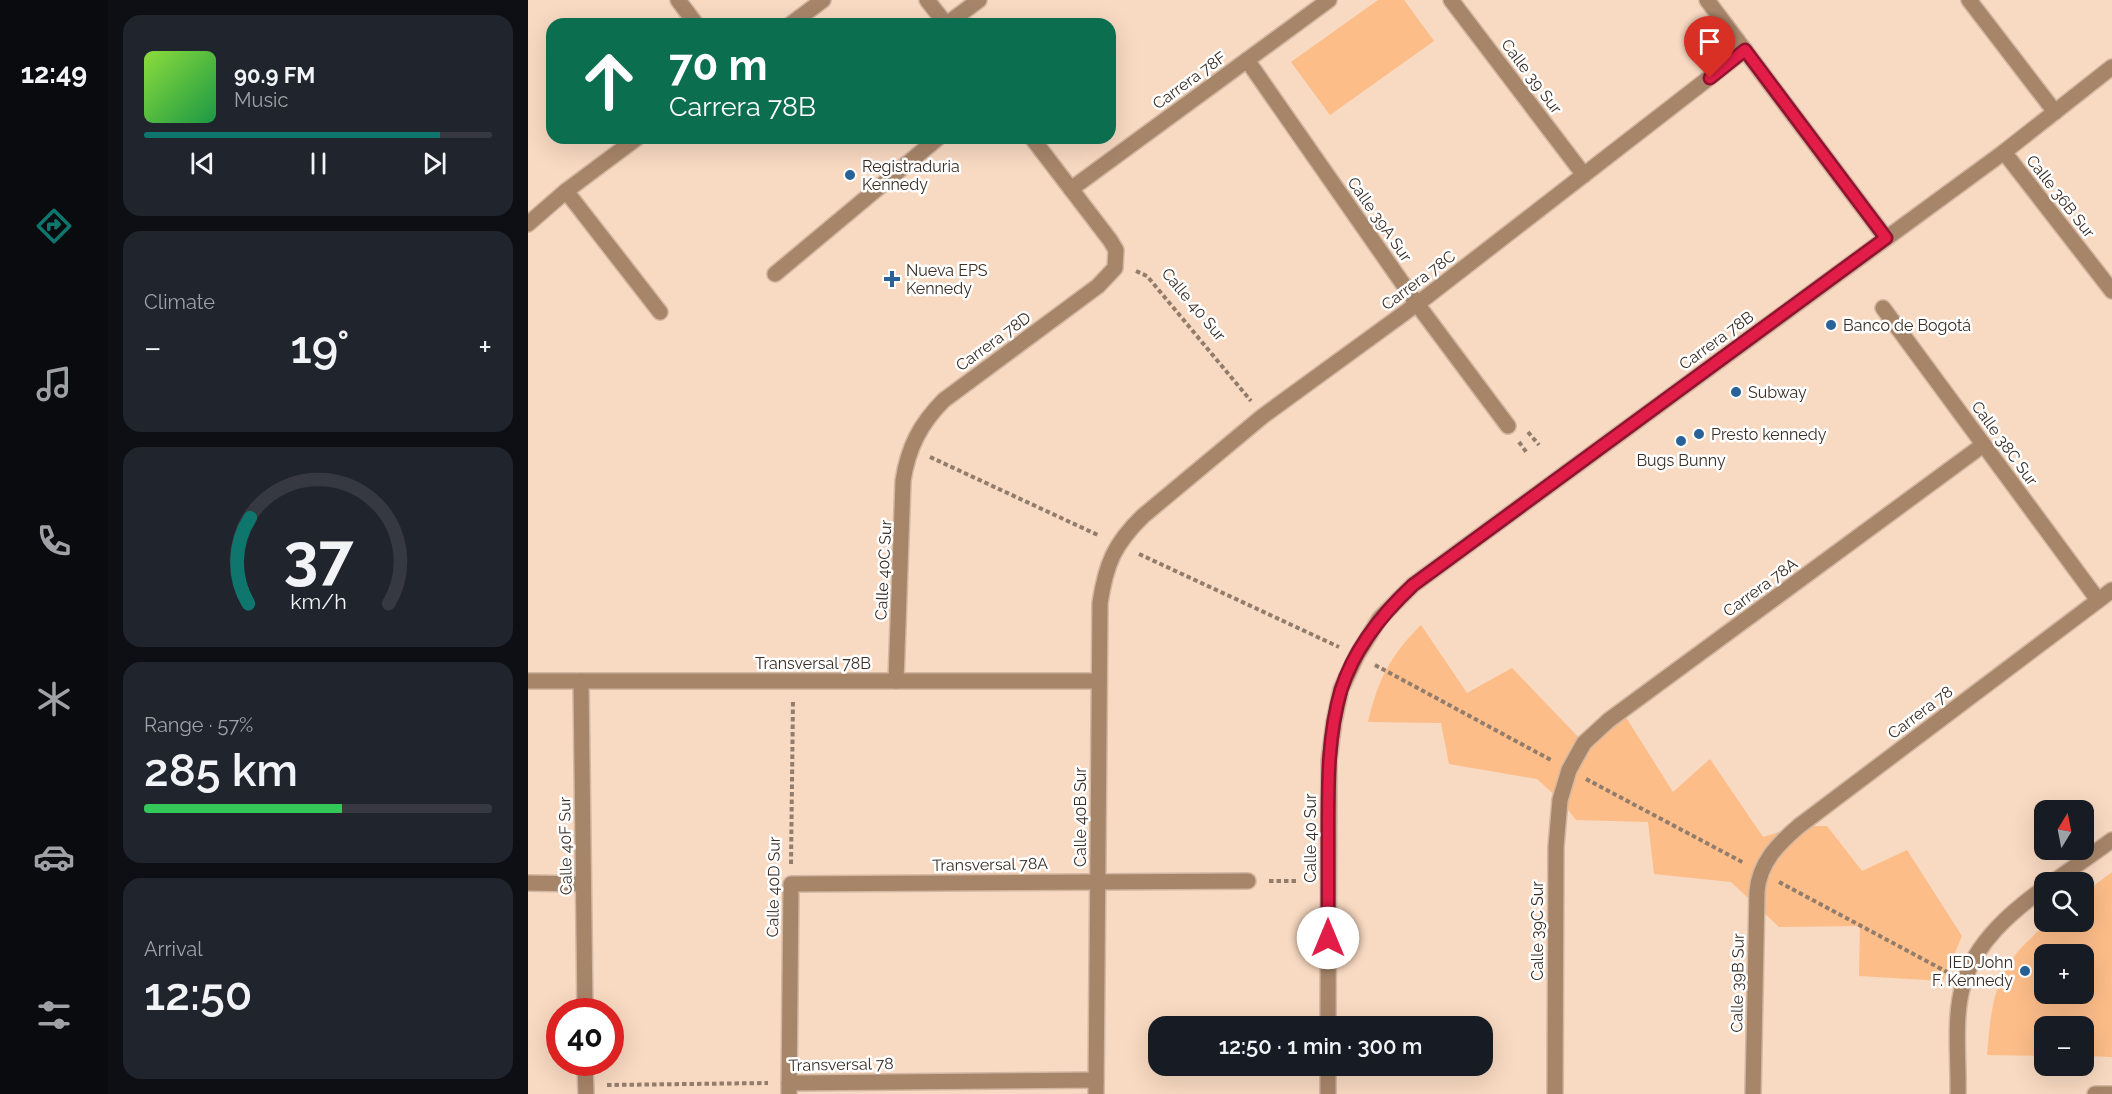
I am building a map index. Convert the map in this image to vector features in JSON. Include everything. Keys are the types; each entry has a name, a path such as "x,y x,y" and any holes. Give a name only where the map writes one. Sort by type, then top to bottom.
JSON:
{"street":[{"path":"678,0 692,18"},
{"path":"799,18 823,0"},
{"path":"927,0 942,18"},
{"path":"955,18 979,0"},
{"name":"Carrera 78F","path":"1071,189 1329,0"},
{"name":"Calle 39 Sur","path":"1451,0 1584,175"},
{"path":"1707,0 1886,238"},
{"path":"1969,0 2055,112"},
{"name":"Carrera 78C","path":"1118,544 1126,532 1143,516 1263,416 1417,304 1745,50"},
{"name":"Calle 39A Sur","path":"1247,60 1417,304 1508,426"},
{"name":"Carrera 78B","path":"1357,656 1380,618 1413,585 2004,152 2112,67"},
{"path":"528,224 566,191 630,144"},
{"path":"775,274 931,144"},
{"path":"1037,144 1110,240 1116,250 1115,262"},
{"name":"Calle 36B Sur","path":"2004,152 2112,291"},
{"path":"566,191 660,312"},
{"name":"Carrera 78D","path":"906,462 918,431 944,400 1098,286 1115,268 1115,262"},
{"name":"Calle 38C Sur","path":"1883,308 2098,600"},
{"name":"Carrera 78A","path":"1569,770 1584,743 1609,720 1983,445"},
{"name":"Calle 40C Sur","path":"896,681 903,481 906,462"},
{"name":"Calle 40B Sur","path":"1096,1087 1100,603 1105,573 1118,544"},
{"name":"Carrera 78","path":"1760,872 1779,843 1799,826 2112,590"},
{"name":"Calle 40 Sur","path":"1328,1016 1329,760 1341,689 1357,656"},
{"name":"Transversal 78B","path":"528,681 1099,681"},
{"name":"Calle 40F Sur","path":"581,681 585,998"},
{"name":"Calle 39C Sur","path":"1555,1094 1556,847 1560,800 1569,770"},
{"path":"2067,872 2112,840"},
{"name":"Calle 39B Sur","path":"1753,1094 1756,911 1757,883 1760,872"},
{"name":"Transversal 78A","path":"791,884 1248,881"},
{"path":"528,884 583,884"},
{"name":"Calle 40D Sur","path":"789,1088 791,884"},
{"path":"1958,1094 1959,1013 1964,981 1988,938 2008,917 2034,896"},
{"path":"1328,1076 1328,1094"},
{"name":"Transversal 78","path":"789,1088 1096,1087"},
{"path":"2095,1094 2112,1094"}],"path":[{"name":"Calle 40 Sur","path":"1115,262 1147,276 1263,416"},
{"path":"1357,656 1964,981"},
{"name":"Calle 40D Sur","path":"791,884 793,681"},
{"path":"1248,881 1298,881"},
{"name":"Transversal 78","path":"586,1090 789,1088"}],"shaded area":[{"path":"1378,0 1404,0 1434,41 1330,115 1291,62"},
{"path":"1421,625 1467,693 1512,668 1584,743 1622,711 1673,792 1710,759 1763,837 1799,826 1827,826 1862,871 1907,850 1962,936 1943,981 1859,976 1860,926 1779,927 1731,882 1654,874 1648,822 1576,820 1560,800 1537,779 1449,764 1441,723 1368,722 1376,693 1393,658"},
{"name":"IED John F. Kennedy","path":"2112,872 2112,1057 2094,1056 2094,1016 2034,1016 2034,1056 1987,1055 1996,993 2005,970 2020,949 2038,932 2094,932 2094,886"}],"place":[{"name":"Registraduria Kennedy","path":"850,175"},
{"name":"Nueva EPS Kennedy","path":"892,279"},
{"name":"Banco de Bogotá","path":"1831,325"},
{"name":"Subway","path":"1736,392"},
{"name":"Presto kennedy","path":"1699,434"},
{"name":"Bugs Bunny","path":"1681,441"},
{"name":"IED John F. Kennedy","path":"2025,971"}],"route":[{"path":"1328,938 1329,760 1334,722 1341,689 1357,656 1380,618 1413,585 1886,238 1745,50 1710,78"}]}
